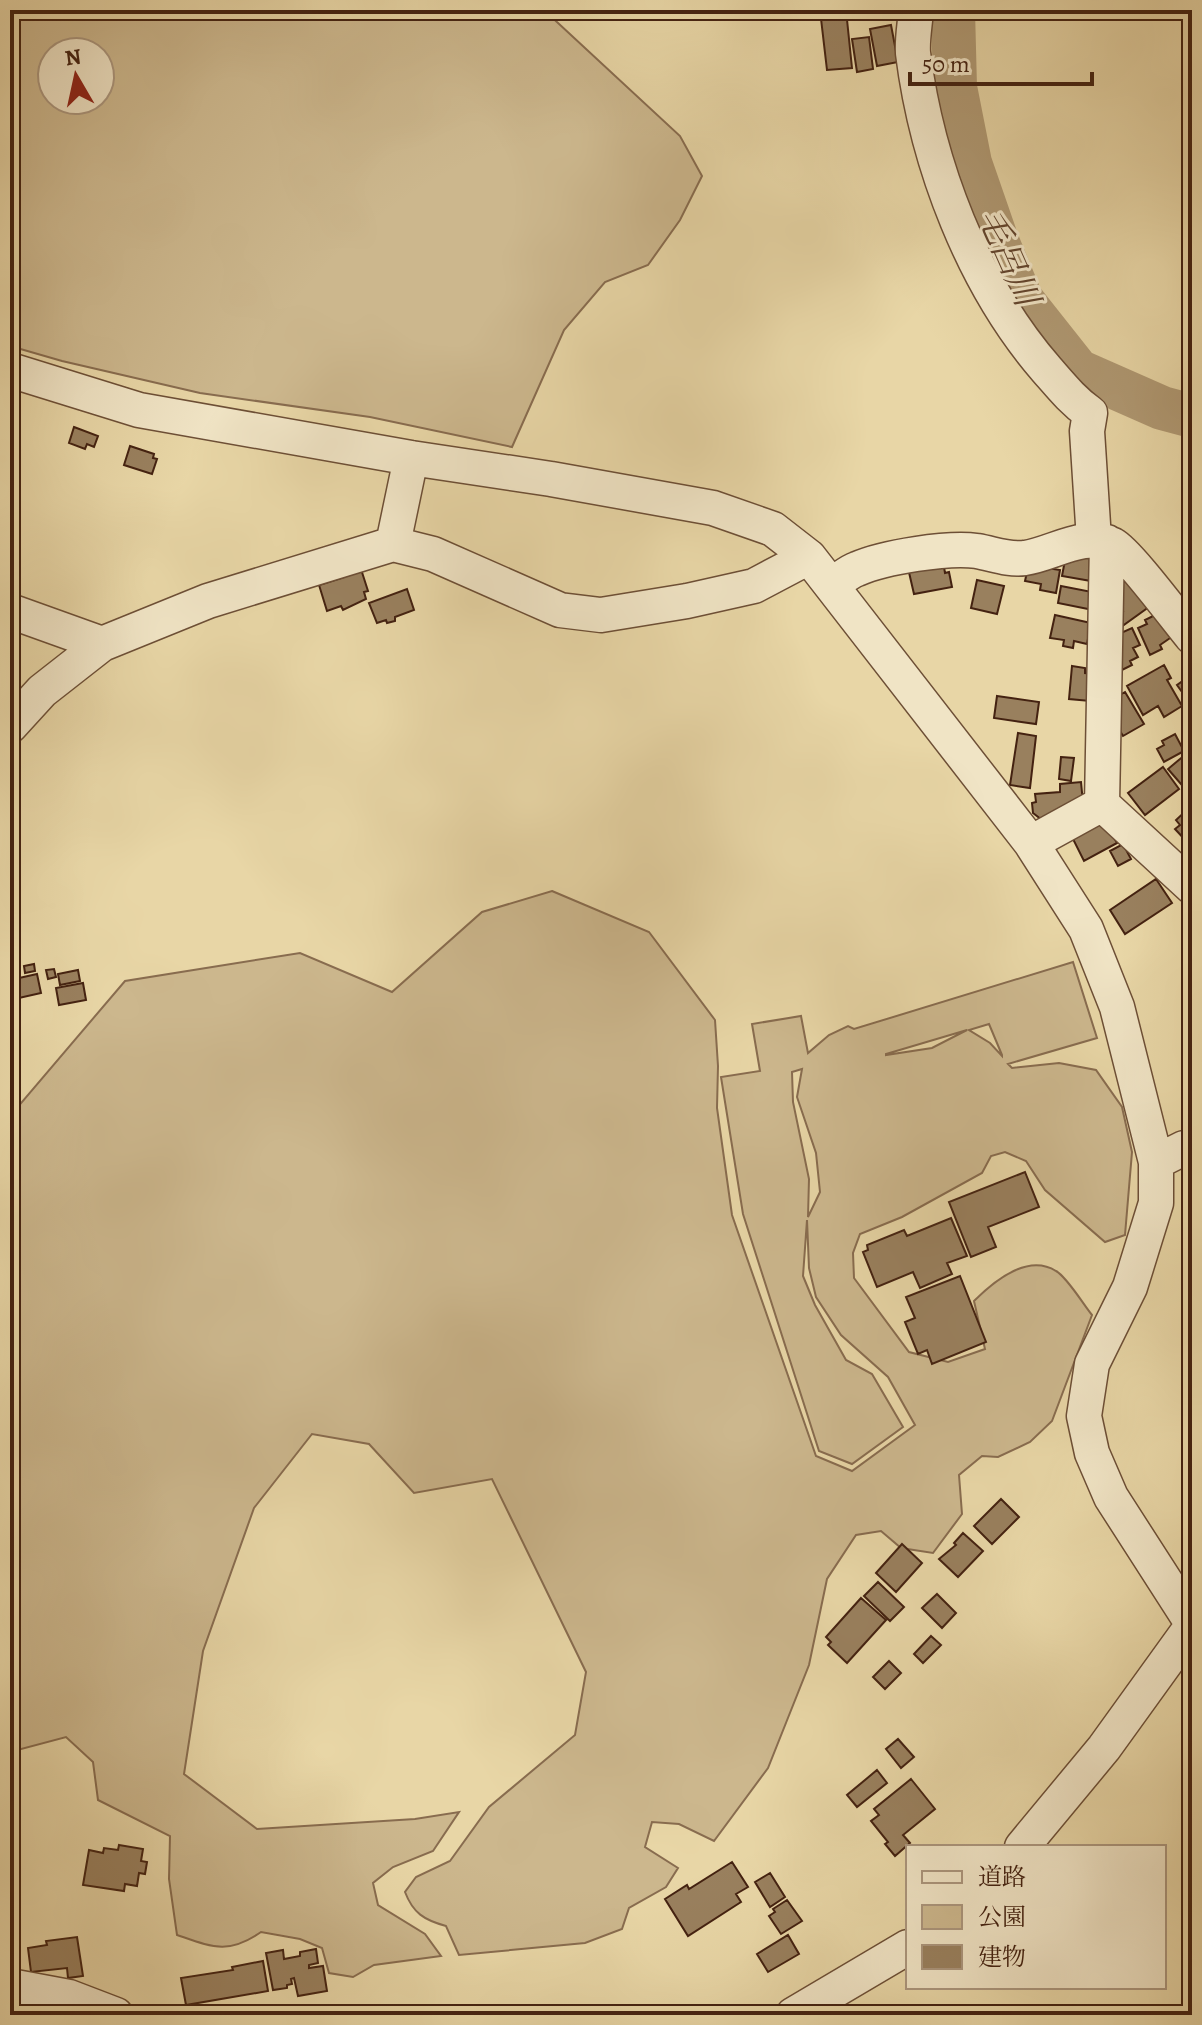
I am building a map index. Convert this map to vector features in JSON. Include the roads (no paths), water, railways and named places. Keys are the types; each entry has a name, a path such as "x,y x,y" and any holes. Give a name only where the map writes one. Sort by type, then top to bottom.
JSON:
{"street":[{"path":"916,10 913,50 924,111 944,185 961,228 985,282 1022,342 1075,403 1090,413 1087,431 1101,541 1102,804 1192,887"},
{"path":"10,370 139,410 713,508 773,529 809,557 1031,843 1086,929 1117,1007 1154,1155 1156,1203 1130,1287 1092,1364 1084,1416 1092,1453 1111,1497 1192,1625 1104,1748 1024,1845"},
{"path":"393,544 411,458"},
{"path":"831,585 857,569 901,558 956,550 978,551 1006,559 1101,541 1117,547 1192,637"},
{"path":"10,726 42,691 102,644 208,601 393,544 433,554 560,610 601,615 754,586 809,557"},
{"path":"10,611 102,644"},
{"path":"1031,843 1102,804"},
{"path":"1154,1155 1192,1147"},
{"path":"793,2015 906,1948"},
{"path":"10,1986 69,1997 116,2015"}],"waterway":[{"name":"毛呂川","path":"953,10 955,87 970,163 1021,299 1078,371 1162,408 1192,416"}]}
